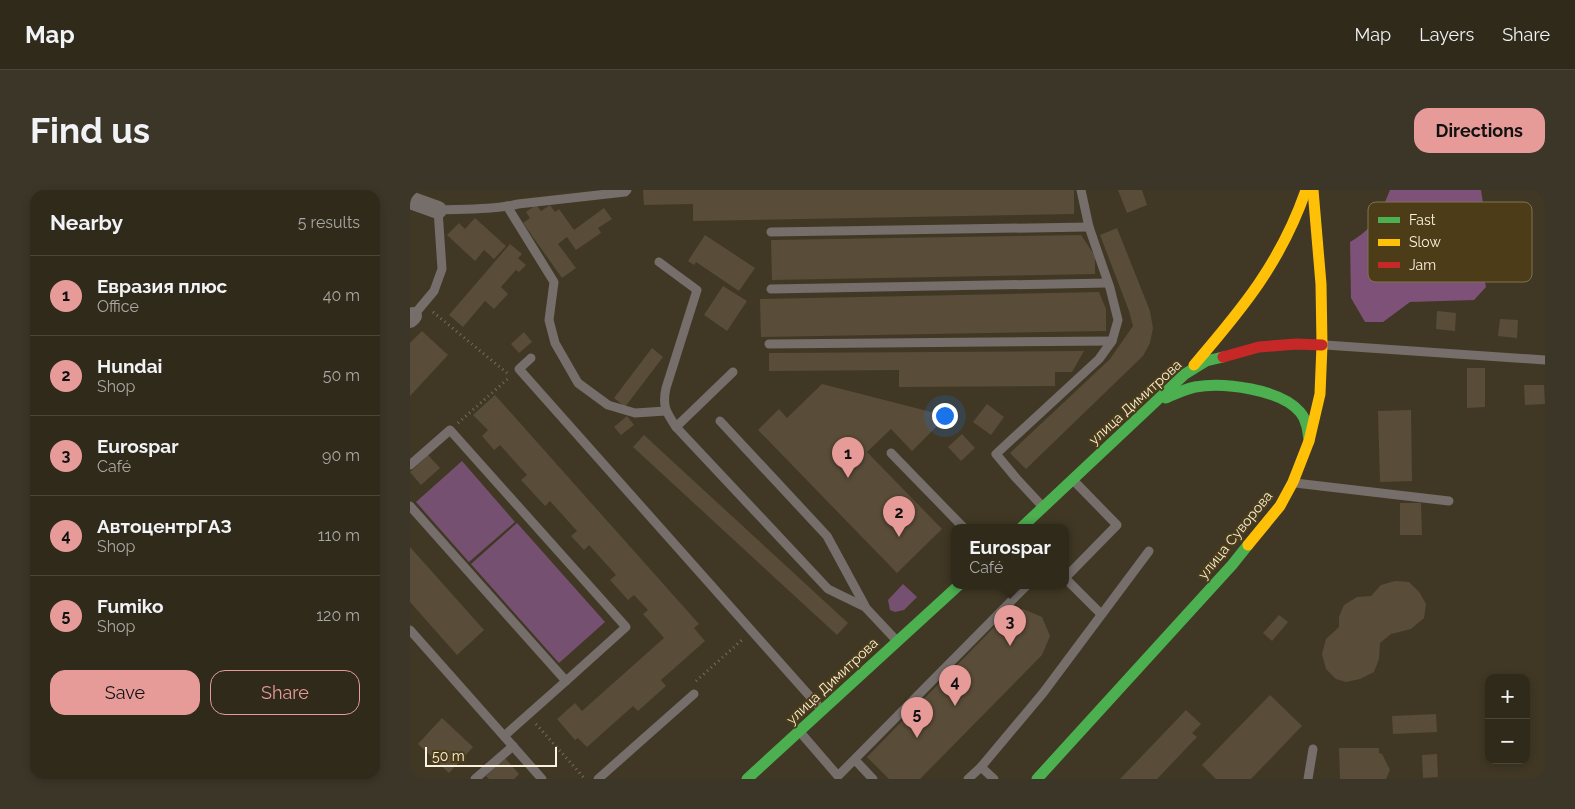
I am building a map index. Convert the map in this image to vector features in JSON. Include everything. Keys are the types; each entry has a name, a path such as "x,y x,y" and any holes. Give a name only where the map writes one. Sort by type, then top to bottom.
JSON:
{"main road":[{"path":"1185,374 1231,322 1272,266 1286,243 1300,212 1306,190"},
{"name":"улица Суворова","path":"1037,779 1232,565 1280,506 1293,482 1309,441 1320,394 1322,345 1321,284 1314,190"},
{"name":"улица Димитрова","path":"1025,524 1185,374 1206,361 1259,347 1296,344 1322,345"},
{"path":"1154,403 1180,391 1195,387 1230,388 1261,392 1284,399 1300,410 1306,423 1309,441"},
{"name":"улица Димитрова","path":"747,779 955,589"}],"street":[{"path":"410,200 438,210"}],"lane":[{"path":"415,313 434,292 442,269 438,210 507,206 625,192 627,190"},
{"path":"1044,507 996,454 1099,359 1112,341 1118,320 1089,227 1081,190"},
{"path":"507,206 554,282 549,320 555,343 578,383 608,405 635,413 666,411"},
{"path":"771,232 1089,227"},
{"path":"659,262 697,290 666,388 664,400 666,411 676,427 828,589 865,606"},
{"path":"771,289 1108,283"},
{"path":"769,344 1112,341"},
{"path":"1322,345 1545,360"},
{"path":"531,358 519,369 822,710"},
{"path":"676,427 733,372"},
{"path":"720,421 827,536 865,606 898,641"},
{"path":"410,465 450,430 626,627 504,736"},
{"path":"890,453 960,524"},
{"path":"1069,575 1118,525 1074,480"},
{"path":"1293,482 1449,500"},
{"path":"410,506 566,681"},
{"path":"968,779 981,767 1043,693 1100,614 1149,551"},
{"path":"1069,581 1100,614"},
{"path":"800,731 838,776 1023,589"},
{"path":"410,630 542,779"},
{"path":"598,779 694,694"},
{"path":"475,779 513,746"},
{"path":"1308,779 1314,749"},
{"path":"855,760 873,779"},
{"path":"981,767 994,779"}],"path":[{"path":"415,313 510,376"},
{"path":"450,430 519,369"},
{"path":"694,694 688,688 744,638"},
{"path":"527,715 584,779"}],"shaded area":[{"path":"1390,190 1481,190 1483,202 1385,202"},
{"path":"1368,228 1368,282 1485,282 1486,287 1474,300 1410,302 1383,322 1365,322 1351,298 1350,242"},
{"path":"462,461 515,522 469,562 416,502"},
{"path":"517,523 605,622 559,663 471,564"},
{"path":"903,584 917,597 904,610 895,612 890,610 888,600"}],"building":[{"path":"643,190 1074,190 1074,214 693,221 693,204 644,205"},
{"path":"1118,190 1142,190 1147,205 1127,213"},
{"path":"536,205 541,211 550,205 555,212 559,209 574,230 604,208 612,219 598,228 601,233 576,250 567,237 558,244 576,268 562,278 523,223 530,218 526,212"},
{"path":"475,218 506,246 494,259 484,250 475,261 447,235 459,223 465,229"},
{"path":"1117,228 1150,311 1153,328 1150,343 1143,356 1026,469 1010,453 1110,359 1133,326 1100,235"},
{"path":"705,235 755,268 739,291 696,262 694,265 688,261"},
{"path":"1081,235 1095,256 1095,274 772,280 771,240"},
{"path":"510,244 522,254 518,258 526,265 519,272 516,270 501,287 508,294 494,309 485,301 463,327 449,315"},
{"path":"723,286 747,301 727,331 704,315"},
{"path":"1099,292 1106,309 1106,331 761,337 760,299"},
{"path":"1437,311 1456,313 1455,331 1436,329"},
{"path":"1500,319 1518,320 1517,338 1498,336"},
{"path":"422,331 448,355 410,396 410,343"},
{"path":"524,332 532,342 519,353 511,344"},
{"path":"652,348 663,357 625,407 614,398"},
{"path":"1084,351 1072,372 1055,372 1055,386 899,387 899,370 769,371 769,353"},
{"path":"1467,368 1485,368 1485,407 1467,408"},
{"path":"822,384 947,416 912,451 891,429 867,452 942,529 897,573 758,430 779,409 787,418"},
{"path":"1524,385 1544,385 1545,404 1525,405"},
{"path":"495,395 699,624 694,628 705,641 661,680 666,686 638,711 633,706 587,747 578,738 575,740 557,719 575,703 582,711 664,638 643,614 648,610 634,595 628,600 610,580 616,575 589,545 584,550 571,536 577,531 550,501 545,506 521,480 527,475 500,445 494,450 482,436 488,430 473,415"},
{"path":"987,404 1004,417 991,435 973,422"},
{"path":"1411,410 1412,481 1380,482 1378,411"},
{"path":"627,416 634,425 621,435 614,427"},
{"path":"962,434 975,448 961,461 948,447"},
{"path":"644,435 848,623 837,635 633,447"},
{"path":"428,455 440,468 421,485 410,472"},
{"path":"1400,503 1421,503 1422,535 1400,535"},
{"path":"410,547 484,630 457,655 410,602"},
{"path":"1395,581 1409,582 1420,593 1426,604 1424,618 1411,629 1391,634 1380,643 1379,659 1374,672 1360,679 1346,682 1336,679 1326,669 1322,654 1326,639 1339,627 1339,617 1344,605 1357,597 1371,596 1381,585"},
{"path":"1023,609 1042,617 1050,636 1042,655 920,779 889,779 867,757 1004,617"},
{"path":"1279,615 1288,622 1272,641 1263,633"},
{"path":"1270,695 1302,726 1251,779 1216,779 1202,765"},
{"path":"1186,710 1201,724 1192,733 1197,737 1157,779 1120,779"},
{"path":"1436,714 1437,732 1393,734 1392,716"},
{"path":"442,718 473,747 449,773 418,744"},
{"path":"1339,748 1379,748 1379,753 1382,754 1390,770 1386,779 1340,779"},
{"path":"1437,754 1438,777 1423,778 1422,755"},
{"path":"505,758 519,774 514,779 489,779 486,776"}],"traffic: fast":[{"path":"1025,524 1185,374 1206,361 1223,357"},
{"path":"1166,398 1188,389 1207,386 1236,387 1266,393 1291,404 1300,412 1306,422 1309,441"},
{"path":"1037,779 1232,565 1248,545"},
{"path":"747,779 955,589"}],"traffic: slow":[{"path":"1194,365 1229,324 1259,283 1285,240 1306,190"},
{"path":"1248,545 1280,506 1293,482 1309,441 1320,394 1322,345 1321,284 1313,190"}],"traffic: jam":[{"path":"1223,357 1259,347 1296,344 1322,345"}],"place":[{"name":"Евразия плюс","path":"848,478"},
{"name":"Hundai","path":"899,537"},
{"name":"Eurospar","path":"1010,646"},
{"name":"АвтоцентрГАЗ","path":"955,706"},
{"name":"Fumiko","path":"917,738"}]}
